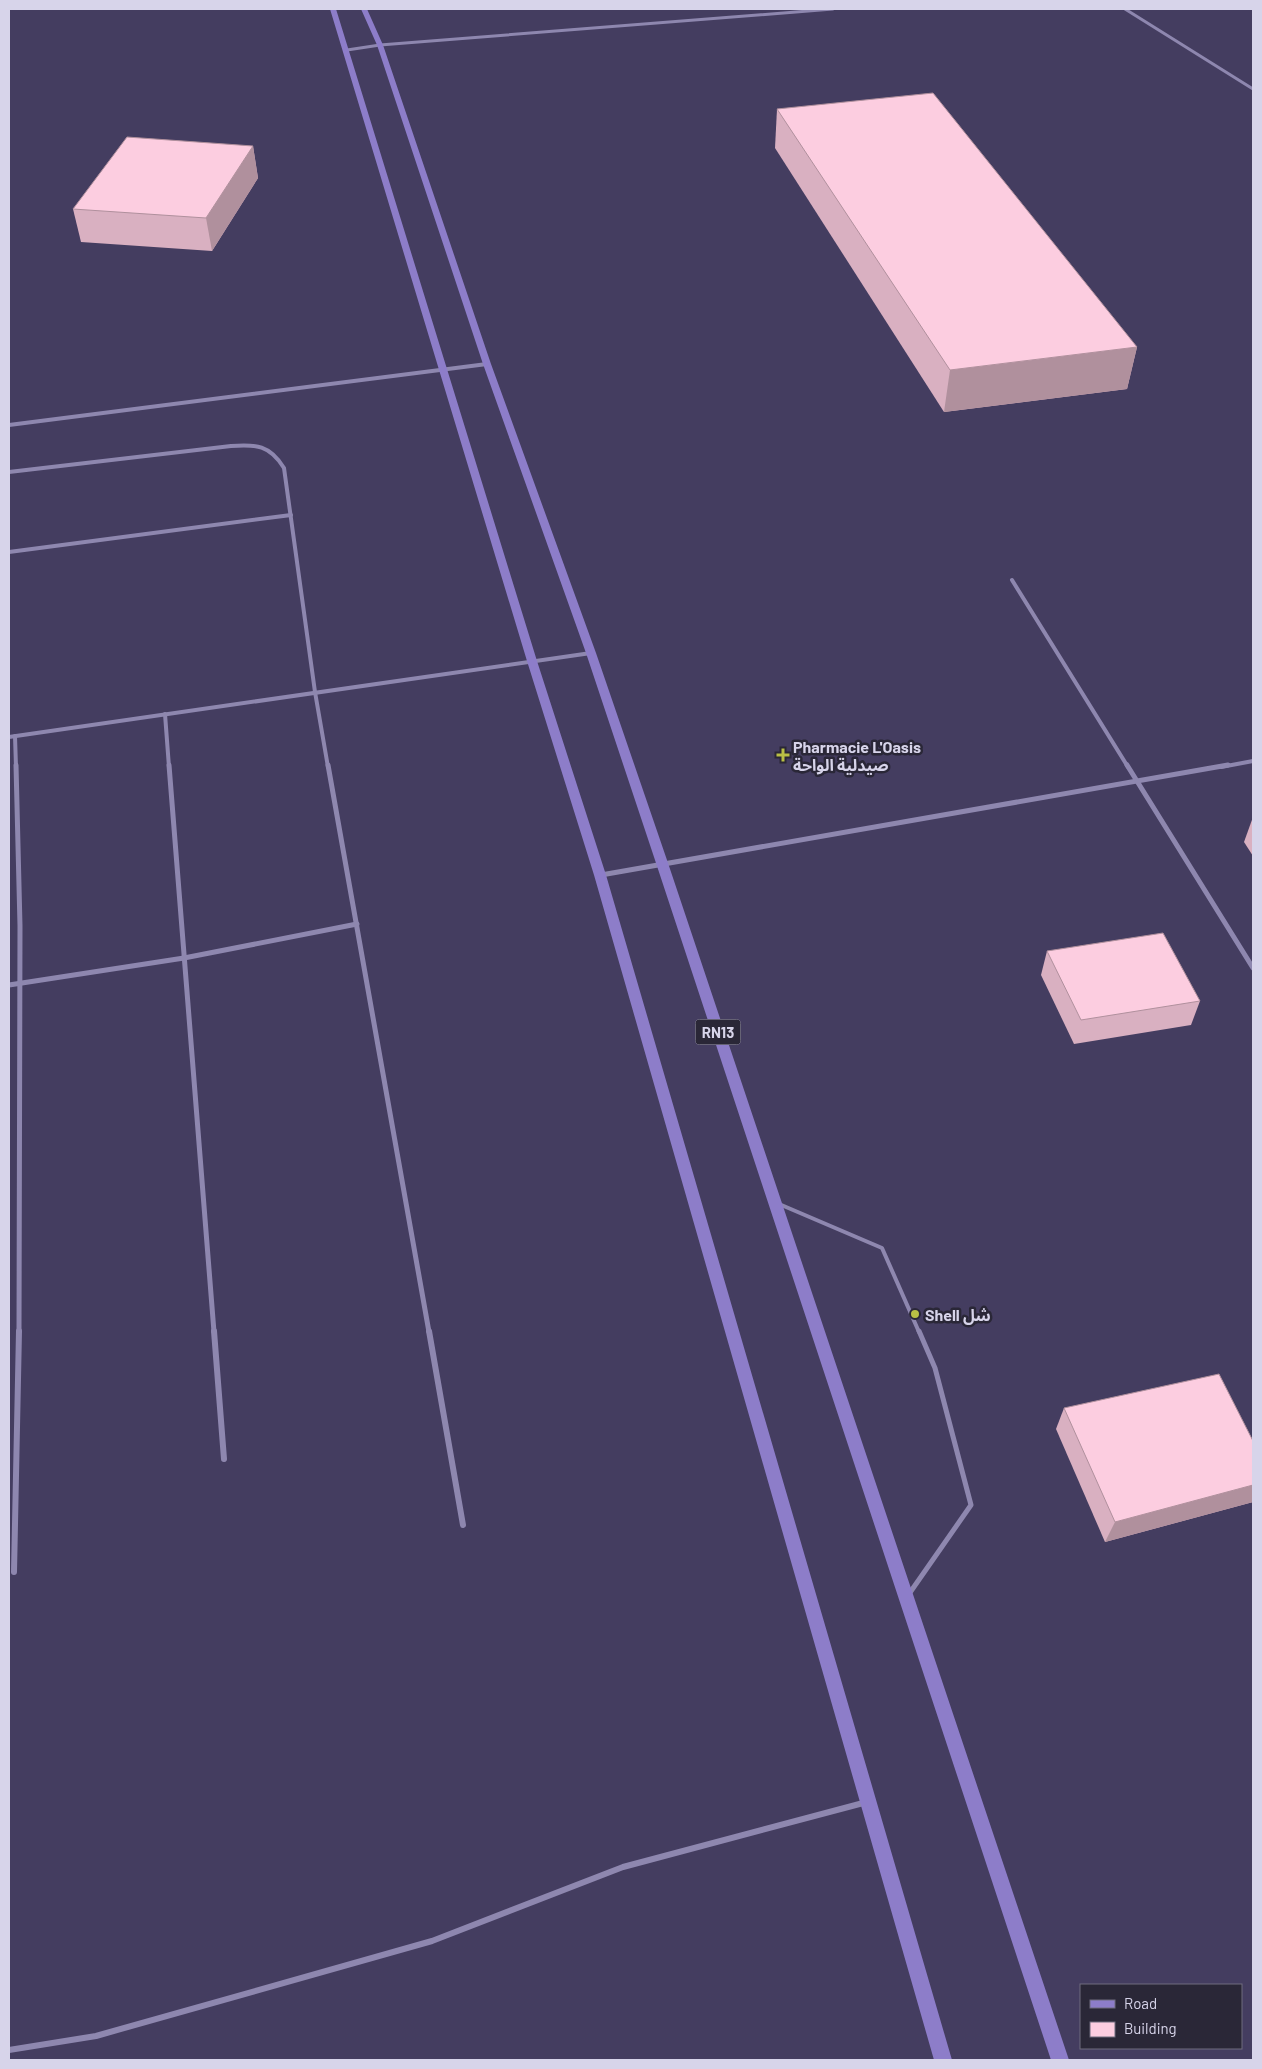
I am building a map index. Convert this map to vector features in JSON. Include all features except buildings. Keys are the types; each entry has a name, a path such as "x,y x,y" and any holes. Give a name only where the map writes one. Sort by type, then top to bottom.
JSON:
{"main road":[{"path":"333,9 532,661 600,875 943,2060"},
{"name":"RN13","path":"364,9 380,45 486,364 591,653 1060,2060"}],"street":[{"path":"347,50 380,45 833,9"},
{"path":"1125,9 1253,89"},
{"path":"9,425 486,364"},
{"path":"9,472 221,447 253,445 270,449 279,457 284,468 315,692 463,1525"},
{"path":"9,552 291,515"},
{"path":"1012,580 1253,968"},
{"path":"9,736 591,653"},
{"path":"165,714 224,1459"},
{"path":"14,1572 20,1296 20,984 16,736"},
{"path":"600,875 1253,761"},
{"path":"9,985 184,958 357,924"},
{"path":"9,2050 96,2036 432,1941 623,1867 867,1802"}],"lane":[{"path":"775,1203 882,1248 935,1368 971,1505 906,1597"}],"place":[{"name":"Pharmacie L'Oasis صيدلية الواحة","path":"783,755"},
{"name":"Shell شل","path":"915,1314"}]}
